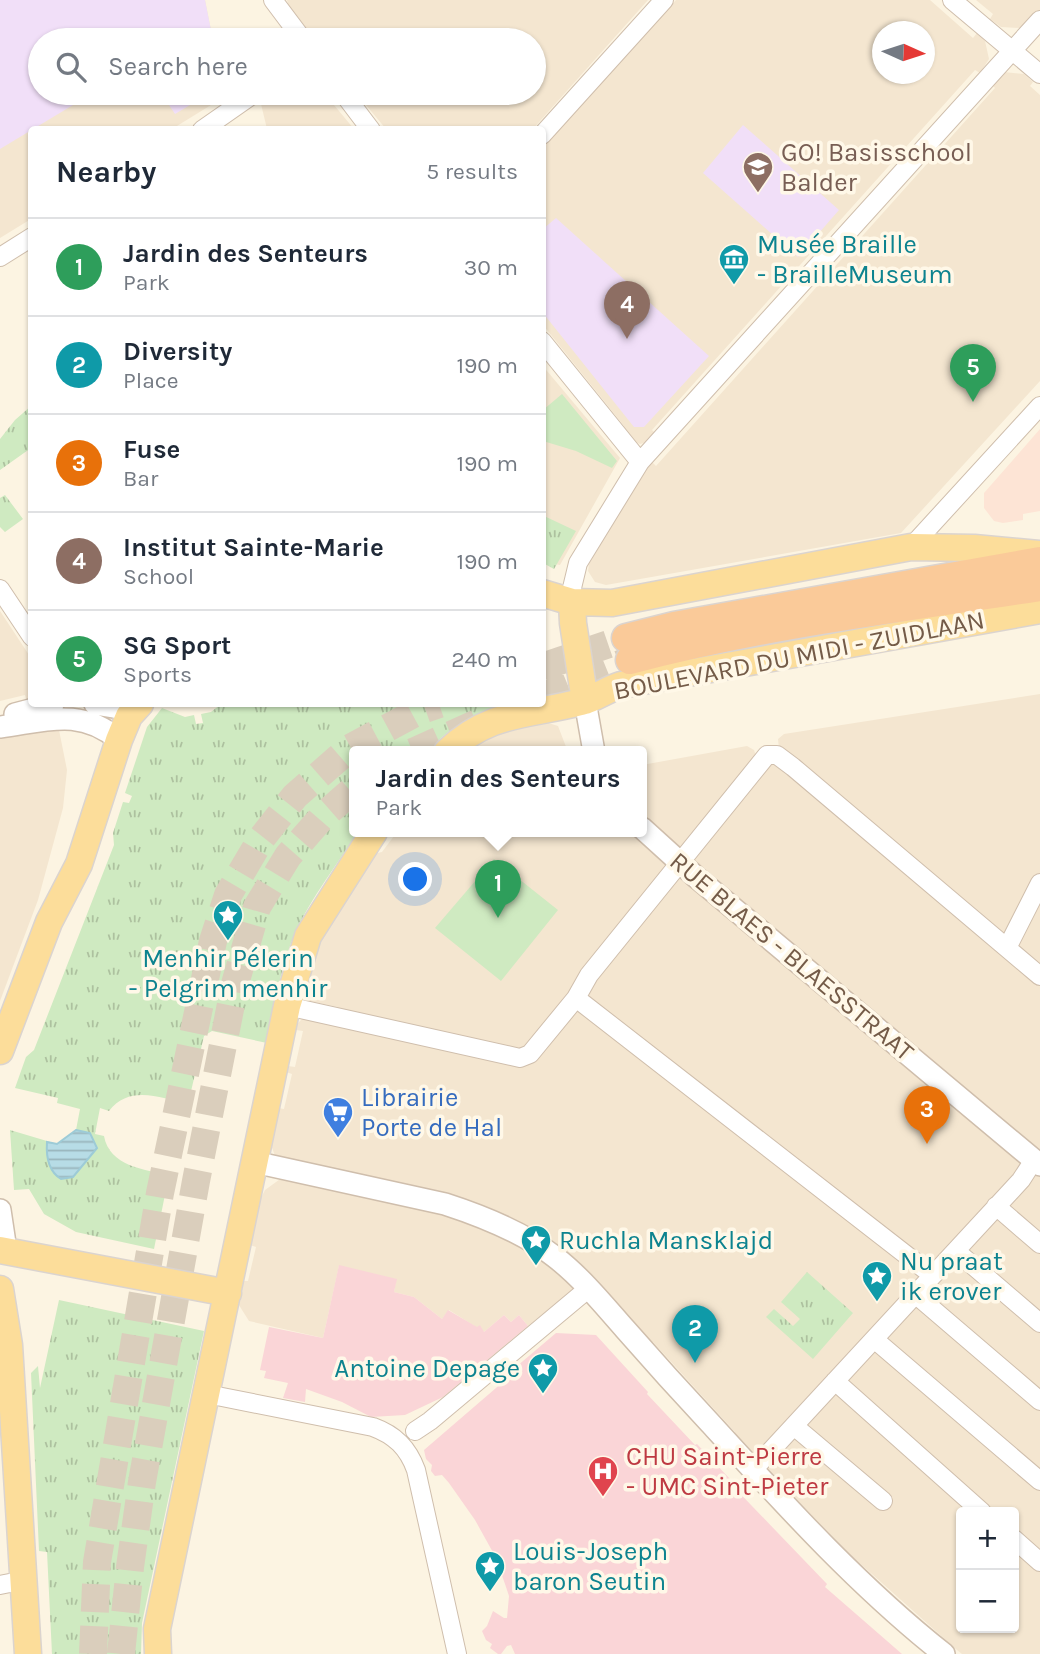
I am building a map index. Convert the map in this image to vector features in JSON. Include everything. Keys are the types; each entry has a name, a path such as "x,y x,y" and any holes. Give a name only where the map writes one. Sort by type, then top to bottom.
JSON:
{"highway":[{"name":"BOULEVARD DU MIDI - ZUIDLAAN","path":"1040,561 674,626 628,649 678,647 1040,587"}],"main road":[{"path":"546,594 572,602 612,603 911,547 974,548 1040,554"},
{"path":"572,602 585,701"},
{"name":"BOULEVARD DU MIDI - ZUIDLAAN","path":"454,746 473,730 489,722 585,701 621,685 1040,610"},
{"path":"0,1051 49,922 79,864 119,740 136,707"},
{"path":"158,1654 157,1629 287,1006 308,936 371,837"},
{"path":"3,1250 228,1293"},
{"path":"0,1289 9,1345 13,1582 28,1654"}],"street":[{"path":"273,0 294,28"},
{"path":"546,131 664,0"},
{"path":"952,0 1040,74"},
{"path":"572,602 572,588 578,563 640,462 1040,20"},
{"path":"208,126 238,105"},
{"path":"352,105 368,126"},
{"path":"0,257 28,240"},
{"path":"546,346 640,462"},
{"path":"911,547 936,523 1040,406"},
{"path":"0,589 28,631"},
{"path":"585,701 592,746"},
{"path":"0,727 56,712"},
{"path":"0,718 56,712 99,726 119,740"},
{"path":"287,1006 520,1058 530,1054 576,998 589,975 768,754 778,755 793,767 1040,976"},
{"name":"RUE BLAES - BLAESSTRAAT","path":"647,833 1037,1162"},
{"path":"1007,948 1040,883"},
{"path":"576,998 932,1275"},
{"path":"753,1470 1037,1162"},
{"path":"254,1163 445,1204 472,1213 540,1246 589,1288 753,1470 847,1567 944,1654"},
{"path":"996,1206 1040,1244"},
{"path":"0,1210 3,1250"},
{"path":"956,1251 1040,1323"},
{"path":"207,1394 373,1427 388,1434 408,1436 430,1421 589,1288"},
{"path":"915,1294 1040,1401"},
{"path":"874,1339 1040,1481"},
{"path":"835,1381 976,1507"},
{"path":"794,1426 883,1502"},
{"path":"408,1436 457,1654"},
{"path":"1019,1543 1040,1562"}],"shaded area":[{"path":"0,0 205,0 211,28 28,28 28,105 211,105 177,126 28,126 28,221 0,238"},
{"path":"0,0 205,0 211,28 28,28 28,105 73,105 38,126 28,126 28,132 0,149"},
{"path":"287,0 648,0 536,126 384,126 366,105 546,105 546,28 305,28"},
{"path":"676,0 930,0 973,38 977,33 985,41 989,59 980,73 975,70 652,430 656,434 648,442 640,444 624,431 624,426 546,329 546,142"},
{"path":"976,0 1040,0 1040,22 1020,28 1001,27 990,19 993,14"},
{"path":"1004,72 1024,74 1033,82 1030,86 1040,95 1040,381 901,533 606,585 595,582 588,571 589,564 647,466 652,462 656,466 995,88 991,84"},
{"path":"169,105 190,105 175,114"},
{"path":"261,105 334,105 352,126 266,126"},
{"name":"GO! Basisschool Balder","path":"743,125 839,210 798,257 703,173"},
{"path":"556,218 709,356 644,427 634,427 546,317 546,226"},
{"path":"546,370 620,458 560,565 546,563"},
{"path":"1040,429 1040,511 1023,514 1023,520 1003,523 994,521 984,508 984,493"},
{"path":"0,611 28,653 28,701 25,695 0,701"},
{"path":"1040,694 1040,1654 962,1654 957,1650 854,1558 788,1491 783,1493 732,1437 735,1432 653,1342 649,1346 561,1270 583,1298 563,1316 554,1305 528,1326 519,1315 511,1322 504,1315 484,1332 449,1310 442,1319 414,1297 394,1292 396,1280 339,1266 323,1338 249,1321 237,1302 243,1281 248,1281 256,1247 250,1245 258,1204 265,1190 283,1177 271,1145 278,1108 284,1109 292,1074 286,1072 288,1066 295,1067 303,1031 296,1030 296,1025 303,1018 334,1024 338,1007 310,1001 306,996 306,979 317,946 373,854 382,852 393,837 647,837 647,764 747,746 754,750 756,756 779,749 778,739 784,734"},
{"path":"545,722 558,726 566,746 472,746 493,733"},
{"path":"58,725 67,770 63,808 38,900 0,1001 0,739"},
{"path":"339,1265 397,1279 394,1292 414,1297 442,1319 448,1310 477,1327 480,1325 484,1332 504,1315 511,1322 519,1315 528,1326 443,1397 405,1415 371,1417 342,1402 306,1389 305,1402 283,1398 288,1383 264,1378 266,1371 260,1370 269,1327 323,1338"},
{"name":"CHU Saint-Pierre - UMC Sint-Pieter","path":"556,1333 596,1335 647,1394 827,1584 825,1587 902,1654 515,1654 511,1645 498,1654 490,1648 492,1644 486,1640 482,1631 493,1611 507,1618 509,1596 505,1584 495,1556 475,1520 442,1475 435,1476 431,1471 432,1465 426,1459 424,1450"}],"green space":[{"path":"562,394 617,461 612,468 576,451 546,442 546,407"},
{"path":"28,409 28,450 0,470 0,439"},
{"path":"5,495 23,519 5,532 0,527 0,498"},
{"path":"546,517 576,531 554,569 546,565"},
{"path":"217,707 501,707 464,721 433,746 349,746 349,837 355,837 313,900 291,943 283,967 267,1043 212,1031 204,1036 188,1104 157,1096 136,1095 117,1103 109,1111 100,1108 95,1134 104,1136 113,1154 129,1165 169,1175 154,1249 76,1232 44,1214 29,1189 14,1190 10,1130 57,1144 76,1130 80,1109 57,1103 58,1098 15,1088 26,1057 34,1050 114,845 113,833 123,802 129,803 132,796 125,793 147,727 162,708 185,717 194,715 196,724 203,723 201,714 211,712"},
{"path":"494,859 558,910 501,981 435,928"},
{"path":"807,1272 853,1313 813,1359 766,1317 774,1309 793,1326 800,1319 781,1302"},
{"path":"59,1300 204,1331 142,1623 141,1654 52,1654 47,1552 39,1551 31,1373 38,1366 40,1388"}],"water":[{"path":"76,1130 90,1133 97,1148 73,1177 61,1179 53,1172 49,1163 47,1142 57,1144"}],"tunnel":[{"path":"546,666 626,638"},
{"path":"546,694 630,660"},
{"path":"354,746 430,707"},
{"path":"426,746 480,722"},
{"path":"93,1654 97,1562 160,1193 213,941 228,895 261,839 295,796 349,749"},
{"path":"121,1654 142,1482 196,1181 235,984 257,907 288,856 323,816 349,793"}],"place":[{"name":"GO! Basisschool Balder","path":"758,194"},
{"name":"Musée Braille - BrailleMuseum","path":"734,286"},
{"name":"Institut Sainte-Marie","path":"627,339"},
{"name":"SG Sport","path":"973,402"},
{"name":"Jardin des Senteurs","path":"498,918"},
{"name":"Menhir Pélerin - Pelgrim menhir","path":"228,942"},
{"name":"Librairie Porte de Hal","path":"338,1139"},
{"name":"Fuse","path":"927,1144"},
{"name":"Ruchla Mansklajd","path":"536,1267"},
{"name":"Nu praat ik erover","path":"877,1303"},
{"name":"Diversity","path":"695,1363"},
{"name":"Antoine Depage","path":"543,1395"},
{"name":"CHU Saint-Pierre - UMC Sint-Pieter","path":"603,1498"},
{"name":"Louis-Joseph baron Seutin","path":"490,1593"}]}
